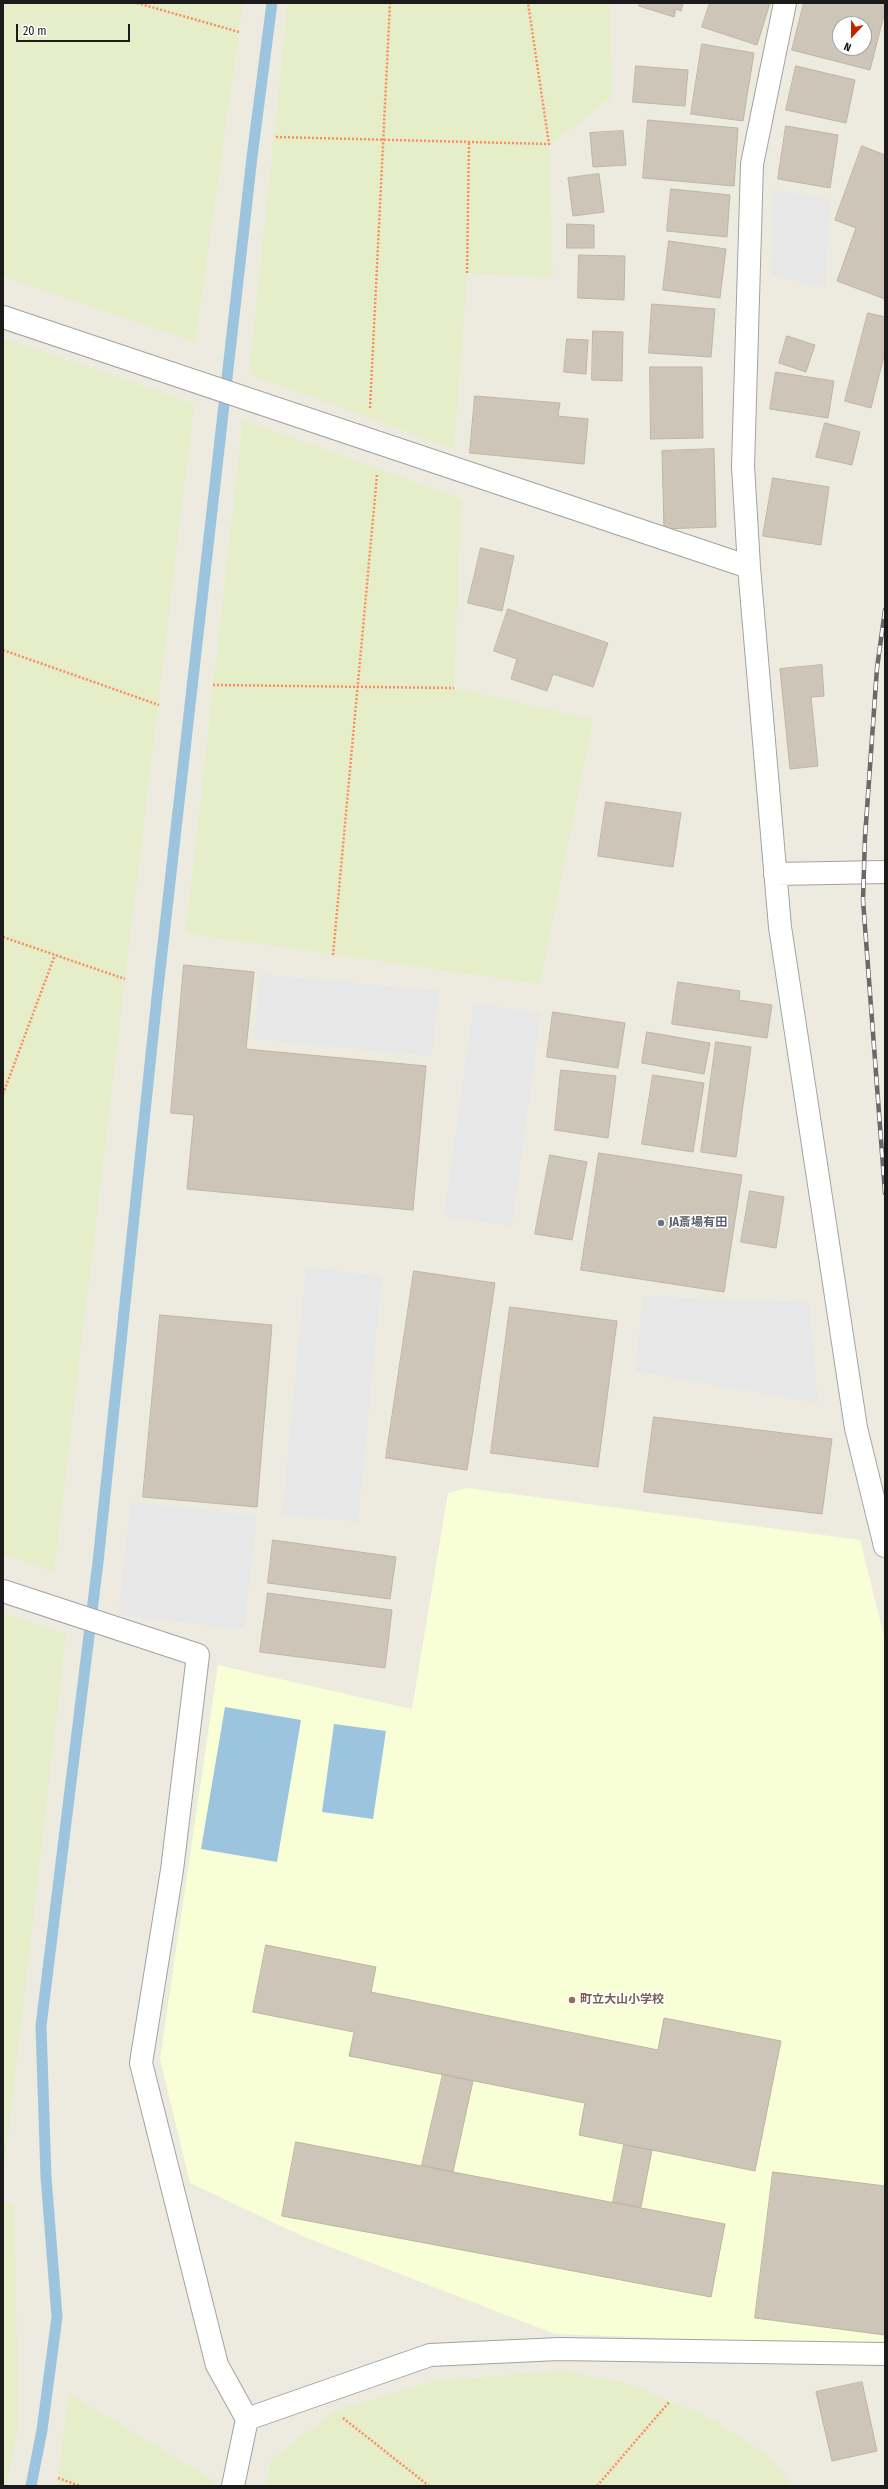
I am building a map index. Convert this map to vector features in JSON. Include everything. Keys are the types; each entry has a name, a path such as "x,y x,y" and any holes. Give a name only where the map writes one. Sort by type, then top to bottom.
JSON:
{"street":[{"path":"785,3 752,164 743,466 749,567 780,927 856,1428 885,1546"},
{"path":"3,317 749,567"},
{"path":"775,874 885,872"},
{"path":"3,1591 198,1655 172,1870 141,2063 217,2366 247,2419 233,2486"},
{"path":"247,2419 430,2355 559,2349 885,2354"}],"path":[{"path":"136,3 239,32"},
{"path":"370,410 390,3"},
{"path":"276,137 549,144 528,3"},
{"path":"468,273 469,142"},
{"path":"333,955 359,687 377,469"},
{"path":"3,650 159,705"},
{"path":"213,685 454,688"},
{"path":"3,937 126,979"},
{"path":"3,1094 55,955"},
{"path":"597,2486 670,2401"},
{"path":"340,2416 429,2486"},
{"path":"58,2478 80,2486"}],"shaded area":[{"path":"3,3 243,3 195,342 3,276"},
{"path":"288,3 610,3 612,97 549,145 553,277 467,273 454,449 249,374"},
{"path":"773,190 830,199 825,288 771,275"},
{"path":"3,338 194,404 54,1572 3,1554"},
{"path":"243,420 461,499 454,688 593,720 540,984 186,933"},
{"path":"260,974 439,991 432,1056 254,1039"},
{"path":"474,1003 541,1013 512,1226 444,1216"},
{"path":"306,1268 382,1276 358,1522 282,1514"},
{"path":"643,1296 809,1303 818,1403 635,1371"},
{"path":"467,1488 860,1540 885,1640 885,2346 555,2334 302,2236 190,2183 160,2059 218,1665 412,1709 448,1493"},
{"path":"131,1502 257,1516 244,1629 118,1615"},
{"path":"3,1613 66,1634 4,2170 3,2170"},
{"path":"3,2201 14,2205 19,2425 6,2486 3,2486"},
{"path":"562,2371 625,2383 704,2415 770,2457 793,2486 266,2486 271,2460 334,2411 435,2381"},
{"path":"69,2394 214,2481 213,2486 57,2486"}],"water":[{"path":"225,1707 301,1720 277,1862 201,1849"},
{"path":"334,1724 386,1731 373,1819 322,1812"}],"building":[{"path":"640,3 683,3 681,11 676,9 674,17 639,6"},
{"path":"710,3 770,3 757,45 702,27"},
{"path":"804,3 885,3 885,11 870,70 792,50"},
{"path":"702,44 754,53 743,121 691,114"},
{"path":"636,66 688,70 685,106 633,102"},
{"path":"796,66 855,80 846,123 786,110"},
{"path":"648,120 738,128 734,186 643,178"},
{"path":"786,126 838,135 830,188 778,179"},
{"path":"623,131 626,165 593,167 590,133"},
{"path":"862,146 885,155 885,299 837,281 856,228 835,220"},
{"path":"599,174 604,212 573,216 568,178"},
{"path":"671,189 730,195 727,237 667,231"},
{"path":"567,224 594,225 594,248 567,248"},
{"path":"669,241 726,249 720,298 663,290"},
{"path":"579,255 625,256 624,300 578,298"},
{"path":"652,304 715,309 711,357 649,353"},
{"path":"868,313 885,317 885,352 871,408 845,401"},
{"path":"593,331 623,332 622,381 592,380"},
{"path":"787,336 815,345 806,372 779,363"},
{"path":"567,339 588,340 586,374 564,372"},
{"path":"650,367 702,367 703,438 651,439"},
{"path":"776,372 834,381 828,418 770,409"},
{"path":"475,396 560,403 558,416 588,419 584,464 470,453"},
{"path":"825,423 860,432 852,465 816,457"},
{"path":"714,449 716,527 664,529 662,451"},
{"path":"773,478 829,487 821,545 763,536"},
{"path":"481,548 514,556 502,611 468,603"},
{"path":"508,609 608,643 593,687 553,674 547,691 511,679 517,659 494,651"},
{"path":"822,665 824,696 811,697 818,766 790,769 780,669"},
{"path":"606,802 681,813 673,867 598,856"},
{"path":"184,965 254,972 246,1049 426,1066 413,1210 187,1189 194,1115 171,1113"},
{"path":"678,982 740,991 739,1000 772,1005 767,1038 672,1024"},
{"path":"553,1012 625,1023 618,1068 547,1057"},
{"path":"647,1032 710,1043 704,1074 642,1063"},
{"path":"716,1042 751,1047 736,1157 701,1152"},
{"path":"561,1070 616,1076 608,1138 555,1130"},
{"path":"653,1075 704,1083 693,1152 642,1144"},
{"name":"JA斎場有田","path":"599,1153 742,1175 724,1292 581,1270"},
{"path":"550,1155 587,1162 572,1240 535,1234"},
{"path":"750,1191 784,1197 776,1248 741,1242"},
{"path":"414,1271 495,1283 467,1470 386,1458"},
{"path":"510,1307 617,1321 598,1467 491,1453"},
{"path":"160,1315 272,1325 257,1507 143,1497"},
{"path":"654,1417 832,1439 822,1514 644,1492"},
{"path":"273,1540 396,1557 390,1599 268,1583"},
{"path":"268,1593 392,1610 385,1668 260,1652"},
{"path":"266,1945 376,1967 371,1992 658,2050 664,2018 781,2041 755,2171 579,2135 585,2103 349,2056 354,2032 253,2012"},
{"path":"443,2074 473,2081 453,2172 422,2165"},
{"path":"296,2142 725,2224 711,2297 282,2216"},
{"path":"624,2145 652,2150 641,2207 613,2202"},
{"path":"773,2172 885,2186 885,2335 755,2318"},
{"path":"862,2382 877,2451 832,2461 816,2392"}],"waterway":[{"path":"31,2486 42,2430 57,2317 46,2177 41,2026 98,1562 157,997 252,157 272,3"}],"railway":[{"path":"885,610 877,668 865,837 863,900 885,1193"}],"place":[{"name":"JA斎場有田","path":"661,1223"},
{"name":"町立大山小学校","path":"572,2000"}]}
